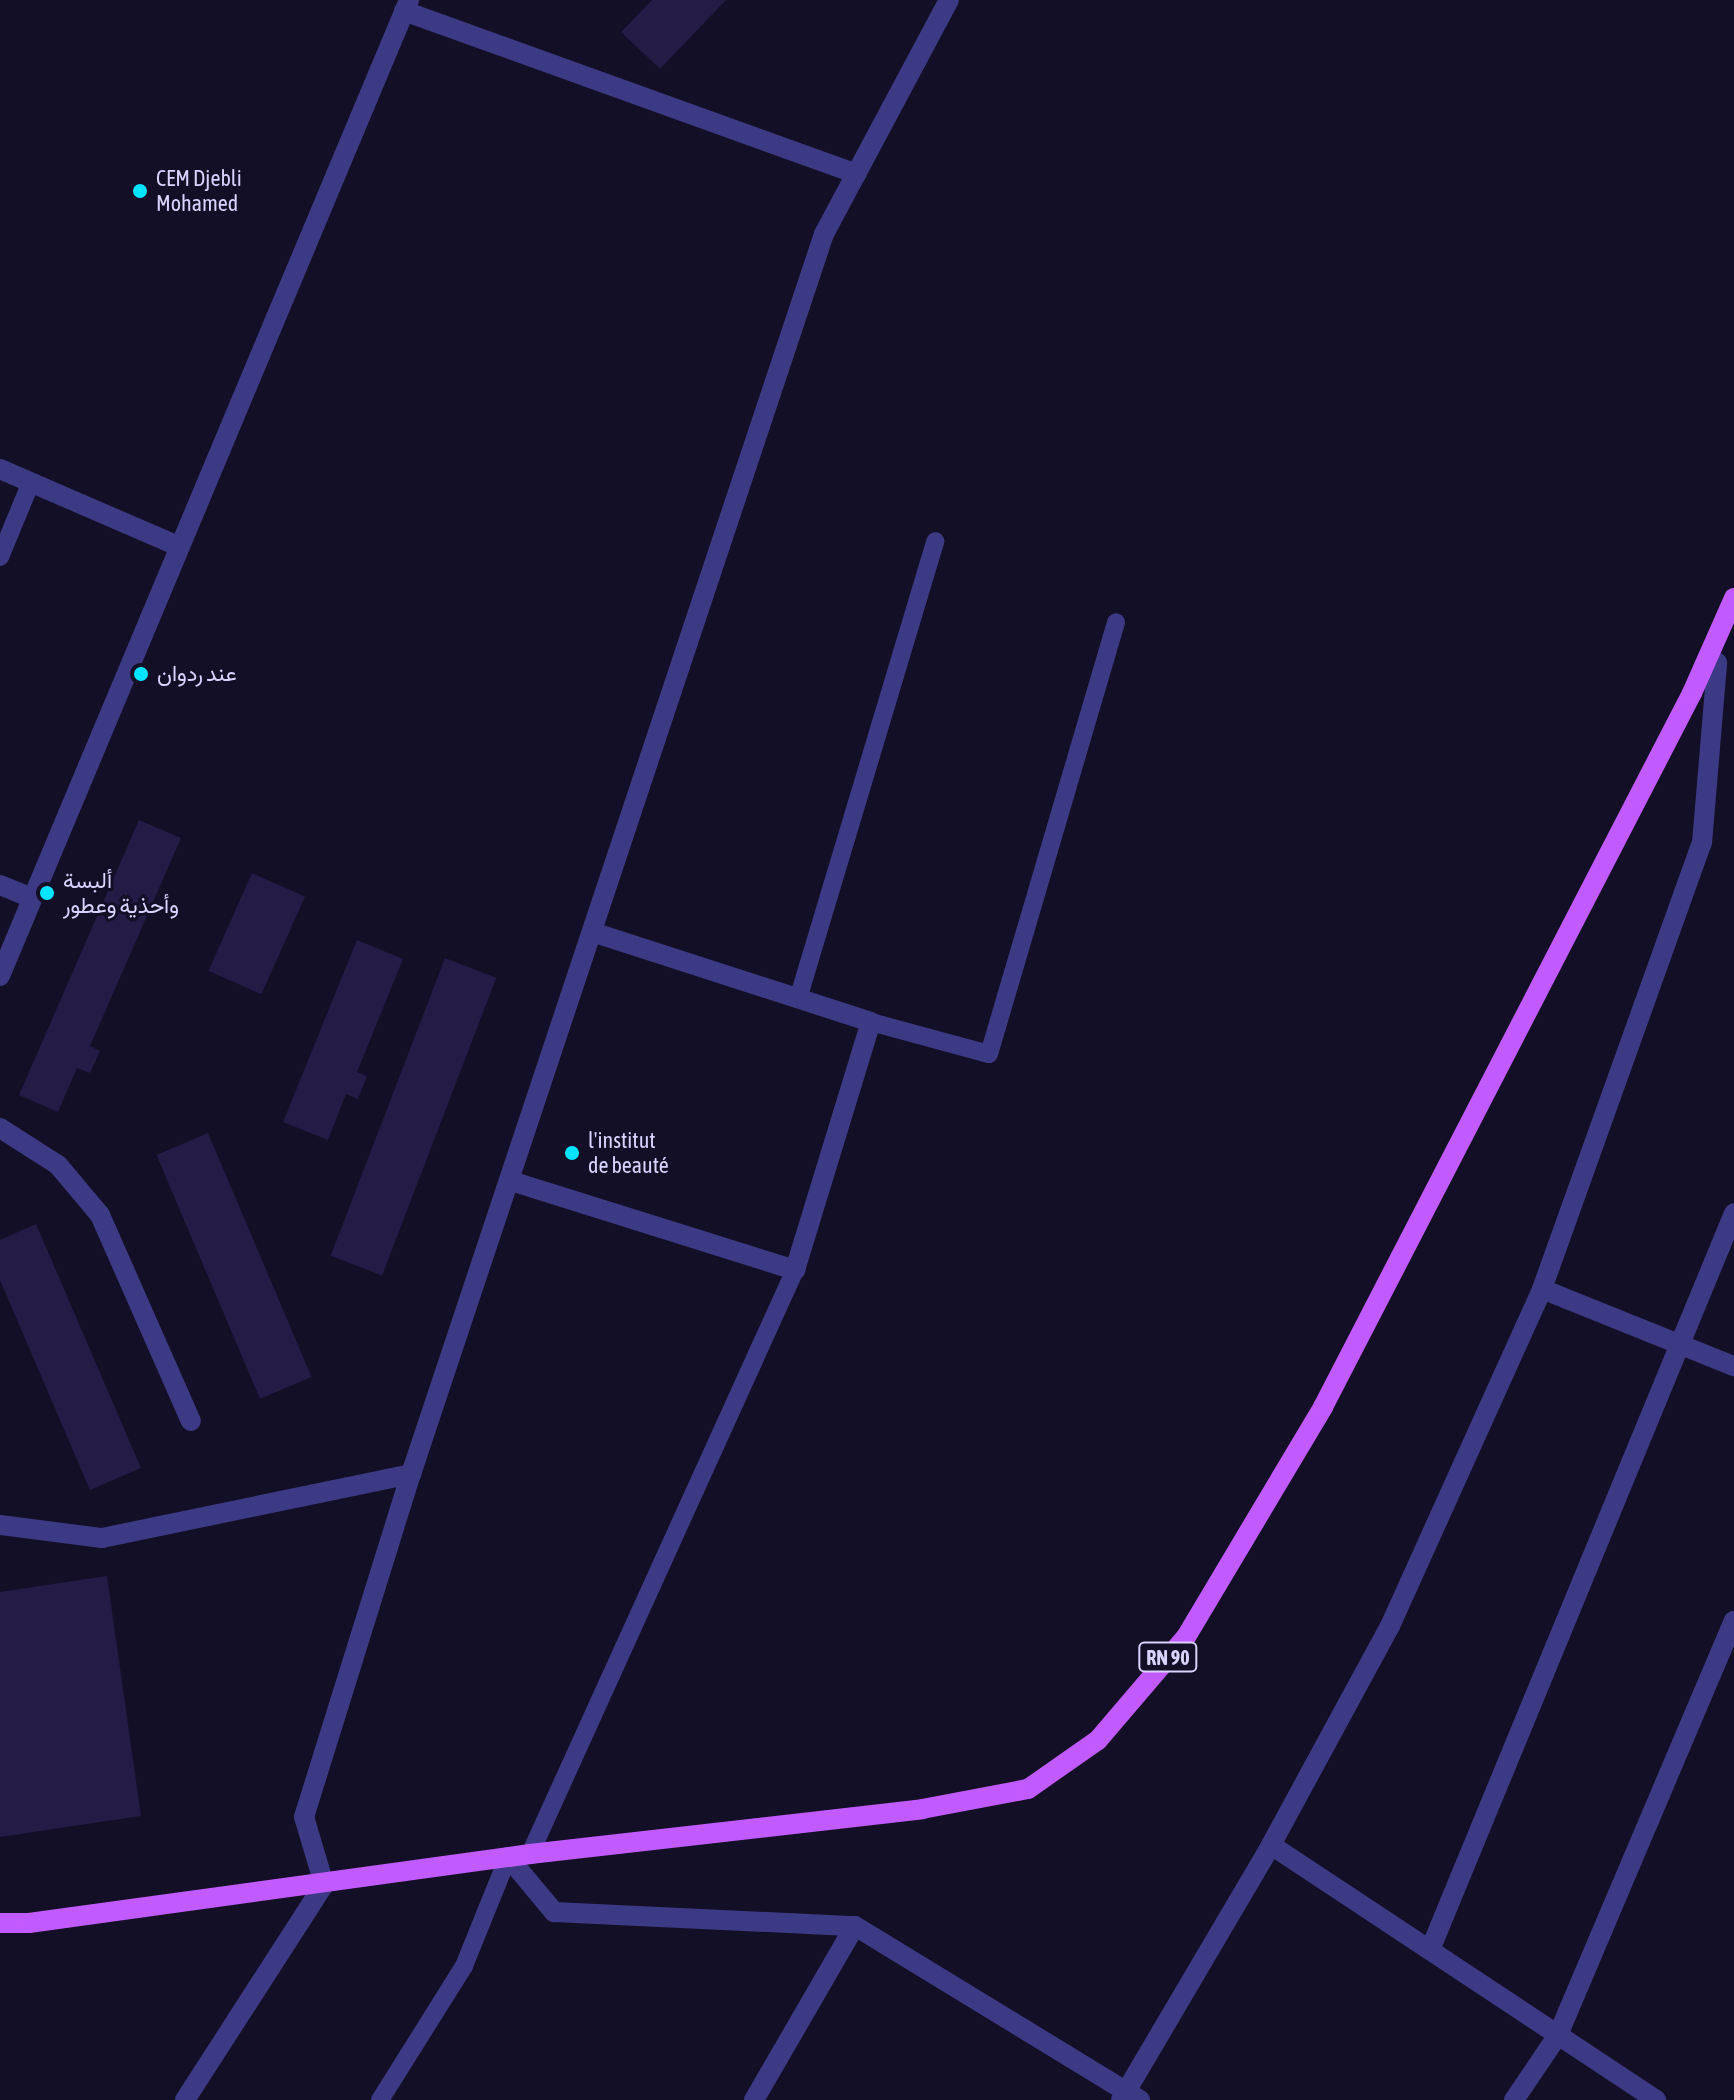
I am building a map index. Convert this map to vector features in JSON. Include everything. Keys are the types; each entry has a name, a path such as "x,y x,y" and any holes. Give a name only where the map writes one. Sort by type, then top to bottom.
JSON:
{"main road":[{"name":"RN 90","path":"0,1923 29,1923 530,1854 922,1809 1028,1789 1098,1740 1186,1637 1323,1407 1708,656 1734,598"},
{"name":"RN 90","path":"0,1933 29,1923"}],"street":[{"path":"185,2100 324,1884 304,1817 411,1474 824,234 949,0"},
{"path":"0,976 29,897 407,6 857,174"},
{"path":"0,469 178,546"},
{"path":"508,1857 554,1912 855,1926 1129,2097 1390,1626 1542,1289 1702,843 1717,663 1708,656"},
{"path":"0,885 29,897"},
{"path":"511,1181 795,1270 871,1022 592,932"},
{"path":"0,1128 58,1165 100,1215 191,1421"},
{"path":"1430,1950 1677,1343 1734,1213"},
{"path":"1542,1289 1734,1366"},
{"path":"0,1525 102,1538 411,1474"},
{"path":"1514,2100 1558,2035 1734,1621"},
{"path":"1271,1845 1656,2100"},
{"path":"754,2100 855,1926"}],"lane":[{"path":"0,557 31,482"},
{"path":"798,999 935,541"},
{"path":"871,1022 989,1054 1116,622"},
{"path":"530,1854 795,1270"},
{"path":"380,2100 464,1966 508,1857"}],"building":[{"path":"652,0 726,0 660,69 621,32"},
{"path":"139,820 181,838 90,1046 100,1051 90,1073 77,1068 58,1112 19,1095"},
{"path":"252,873 305,897 261,994 208,971"},
{"path":"357,940 403,959 357,1072 367,1076 358,1099 346,1094 328,1140 283,1122"},
{"path":"445,958 496,978 382,1276 331,1256"},
{"path":"208,1133 312,1377 260,1399 156,1155"},
{"path":"36,1224 141,1468 90,1490 0,1280 0,1240"},
{"path":"107,1576 141,1816 0,1837 0,1592"}],"place":[{"name":"CEM Djebli Mohamed","path":"140,191"},
{"name":"عند ردوان","path":"141,674"},
{"name":"ألبسة وأحذية وعطور","path":"47,893"},
{"name":"l'institut de beauté","path":"572,1153"}]}
